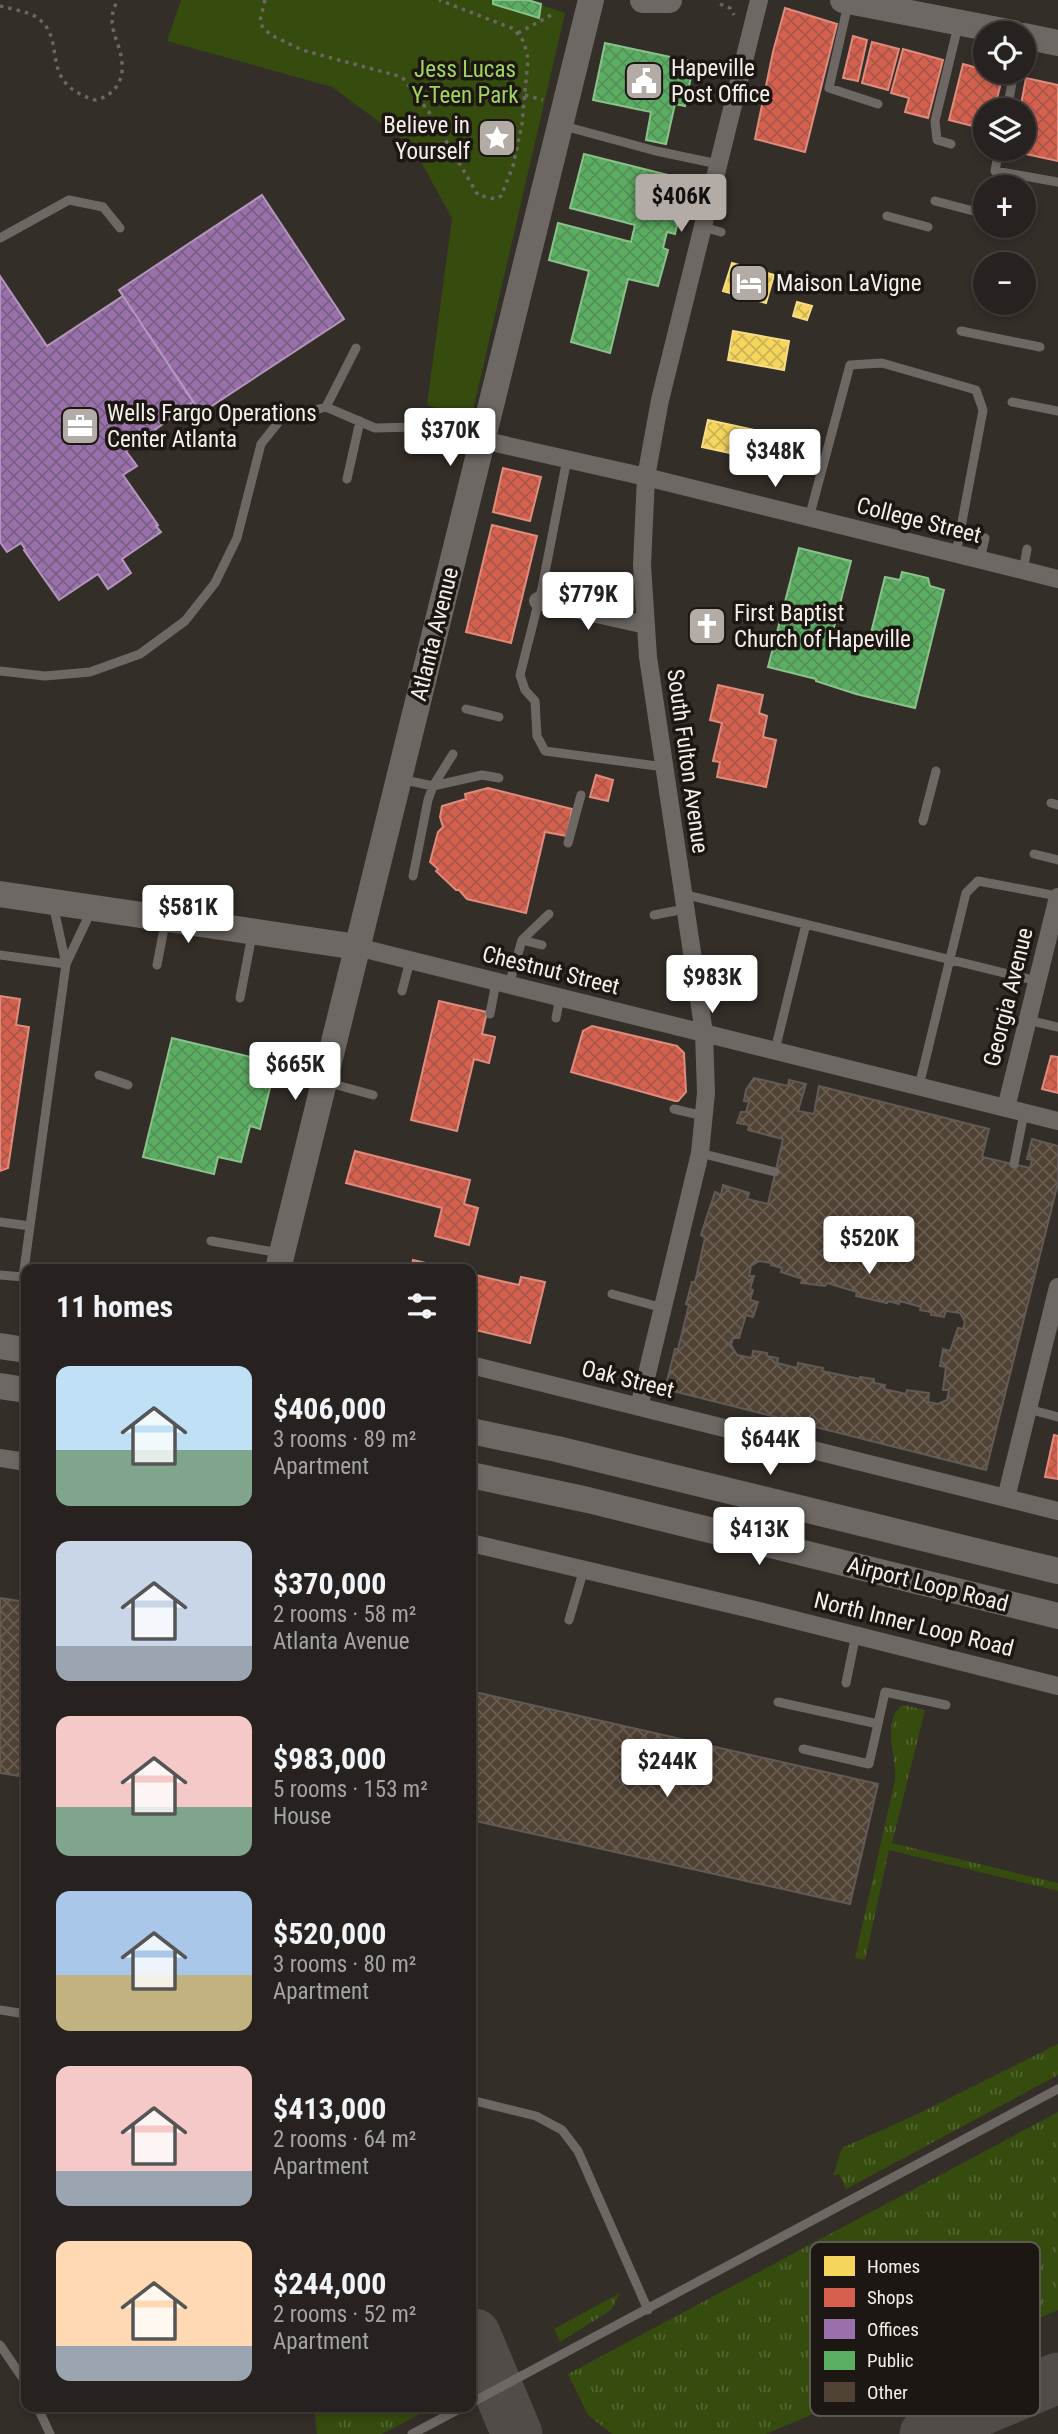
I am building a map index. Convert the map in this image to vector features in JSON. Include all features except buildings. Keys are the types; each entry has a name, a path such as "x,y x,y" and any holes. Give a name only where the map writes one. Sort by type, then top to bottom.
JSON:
{"street":[{"name":"Atlanta Avenue","path":"280,1261 300,1197 324,1082 591,0"},
{"path":"643,0 668,0"},
{"name":"South Fulton Avenue","path":"639,1407 701,1153 706,1093 704,1033 648,657 642,565 646,477 660,400 703,227 721,173 759,0"},
{"path":"846,0 973,25"},
{"path":"1036,38 1058,43"},
{"name":"College Street","path":"482,440 646,477 1058,579"},
{"path":"538,601 646,625"},
{"path":"0,894 357,947"},
{"name":"Georgia Avenue","path":"1015,1110 1028,1020 1058,896"},
{"name":"Chestnut Street","path":"357,947 1058,1121"},
{"path":"1006,1498 1058,1291"},
{"path":"0,1346 21,1349"},
{"name":"Oak Street","path":"476,1366 1058,1511"},
{"path":"0,1386 21,1389"},
{"name":"Airport Loop Road","path":"476,1432 557,1449 1058,1572"},
{"path":"0,1458 21,1461"},
{"name":"Airport Loop Road","path":"476,1476 588,1500 1058,1616"},
{"name":"North Inner Loop Road","path":"476,1544 856,1634 1058,1686"}],"lane":[{"path":"846,0 829,88 878,104"},
{"path":"951,144 937,140 935,121 959,22"},
{"path":"561,125 656,151 721,173"},
{"path":"997,161 995,171 1058,182"},
{"path":"0,238 69,200 103,207 120,228"},
{"path":"935,201 973,211"},
{"path":"887,216 928,227"},
{"path":"703,227 721,232"},
{"path":"961,331 1040,347"},
{"path":"326,407 356,348"},
{"path":"809,518 850,365 882,363 976,390 983,410 956,554"},
{"path":"1012,402 1055,411"},
{"path":"0,671 45,676 90,672 140,654 185,621 215,583 237,538 261,443 281,419 326,407 375,428 415,427 482,440"},
{"path":"347,479 360,421"},
{"path":"567,459 520,675 525,690 535,701 537,736 545,751 664,767"},
{"path":"980,560 985,538"},
{"path":"1023,571 1027,550"},
{"path":"466,709 499,717"},
{"path":"413,876 433,786 453,754"},
{"path":"923,821 936,771"},
{"path":"399,779 433,786 482,775 499,778"},
{"path":"568,844 580,795"},
{"path":"1034,854 1058,860"},
{"path":"919,1087 967,893 978,881 1058,896"},
{"path":"53,902 66,964"},
{"path":"654,915 684,902 806,924 1037,981"},
{"path":"25,1264 66,964 93,908"},
{"path":"490,1014 522,940 549,914"},
{"path":"157,965 166,918"},
{"path":"775,1050 806,924"},
{"path":"240,998 253,931"},
{"path":"522,940 542,945"},
{"path":"0,955 66,964"},
{"path":"402,991 410,961"},
{"path":"556,1018 559,997"},
{"path":"1028,1020 1058,1027"},
{"path":"99,1075 128,1085"},
{"path":"324,1082 373,1095"},
{"path":"674,1109 704,1116"},
{"path":"1014,1164 1015,1110"},
{"path":"701,1153 775,1172"},
{"path":"0,1222 30,1226"},
{"path":"211,1241 280,1261"},
{"path":"0,1275 21,1278"},
{"path":"612,1294 663,1308"},
{"path":"1028,1409 1058,1417"},
{"path":"569,1620 584,1569"},
{"path":"846,1683 856,1634"},
{"path":"803,1749 869,1764 885,1692 946,1705"},
{"path":"778,1702 878,1724"},
{"path":"0,2010 21,2013"},
{"path":"476,2400 1058,2089"},
{"path":"476,2101 536,2116 562,2130 578,2151 649,2310"},
{"path":"0,2345 21,2376"},
{"path":"40,2412 50,2434"},
{"path":"412,2434 454,2412"}],"path":[{"path":"0,6 35,16 44,24 51,36 55,64 61,79 71,89 95,100 110,94 117,87 121,76 122,64 112,26 118,0"},
{"path":"265,0 260,21 271,35 302,50 402,77 436,123 478,195 495,199 501,196 505,189 513,166 525,95 527,50 518,33 500,22 439,0"},
{"path":"720,4 730,8 734,15"},
{"path":"518,33 555,13"},
{"path":"525,95 545,101"}],"green space":[{"name":"Jess Lucas Y-Teen Park","path":"181,0 527,0 565,13 471,419 427,405 452,218 412,146 332,87 167,41"},
{"path":"903,1705 925,1710 892,1843 1058,1883 1058,1891 889,1850 865,1960 855,1958 895,1780 892,1720"},
{"path":"1058,2044 1058,2075 846,2189 839,2174 833,2176 842,2148 922,2112"},
{"path":"1058,2112 1058,2310 1040,2318 1040,2242 815,2242"},
{"path":"810,2245 810,2415 766,2434 612,2434 588,2415 568,2374"},
{"path":"620,2293 611,2310 560,2342 554,2329"},
{"path":"315,2412 424,2412 382,2434 317,2434"}],"taxiway":[{"path":"476,2336 517,2434"},
{"path":"1040,2386 1058,2378"},
{"path":"925,2434 968,2416"}],"place":[{"name":"Hapeville Post Office","path":"644,81"},
{"name":"Believe in Yourself","path":"497,138"},
{"name":"Maison LaVigne","path":"749,283"},
{"name":"Wells Fargo Operations Center Atlanta","path":"80,426"},
{"name":"First Baptist Church of Hapeville","path":"707,626"}]}
